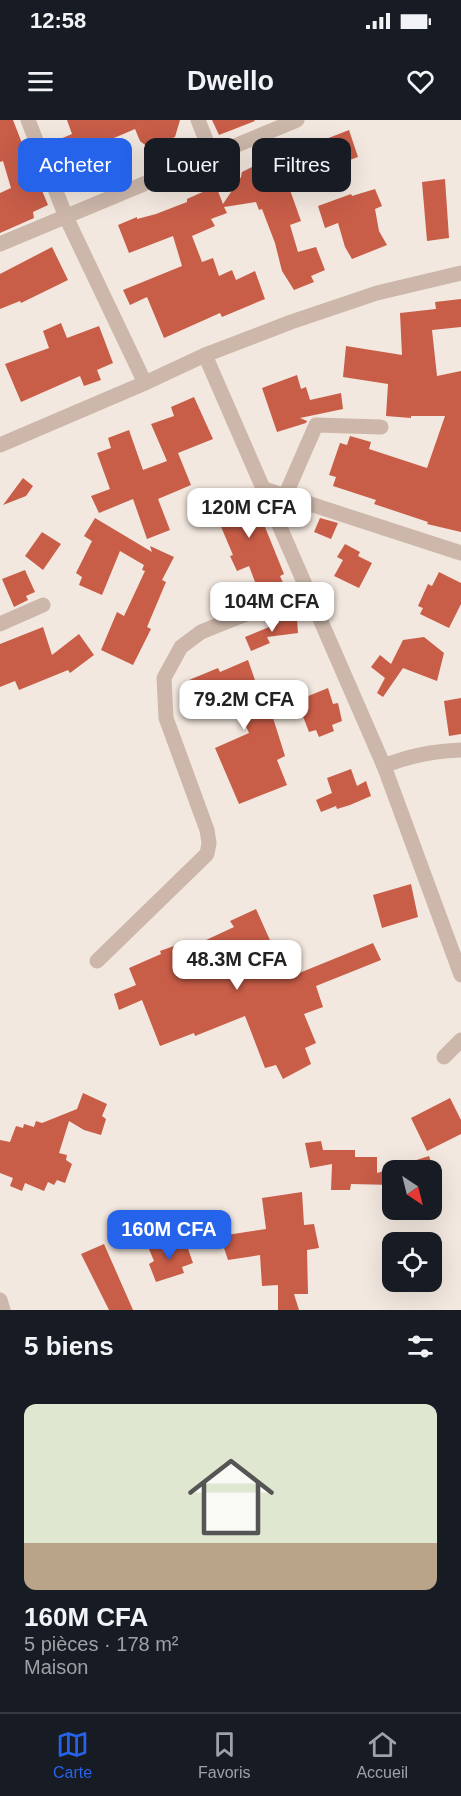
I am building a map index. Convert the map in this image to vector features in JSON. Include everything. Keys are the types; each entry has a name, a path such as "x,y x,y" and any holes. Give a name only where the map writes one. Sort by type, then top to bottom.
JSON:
{"street":[{"path":"28,120 66,217 145,383"},
{"path":"198,120 205,138"},
{"path":"240,143 297,120"},
{"path":"0,244 144,183"},
{"path":"0,445 205,355 291,322 377,293 461,273"},
{"path":"205,355 384,766 461,975"},
{"path":"285,496 316,425 381,427"},
{"path":"264,489 461,553"},
{"path":"97,961 207,854 209,843 207,830 166,718 164,678 172,661 181,647 201,632 308,589"},
{"path":"0,624 43,604"},
{"path":"384,766 418,756 461,750"},
{"path":"444,1057 461,1040"},
{"path":"0,1300 3,1310"}],"building":[{"path":"0,120 13,120 20,138 18,138 18,192 43,192 48,205 33,212 34,218 0,233 0,193 11,188 3,161 0,162"},
{"path":"67,120 180,120 175,137 144,138 144,144 140,141 135,129 114,138 62,138 72,134"},
{"path":"212,120 254,120 255,121 219,135"},
{"path":"349,130 358,157 351,160 351,138 329,138"},
{"path":"252,167 252,192 291,192 301,221 290,225 298,252 316,247 325,270 311,276 314,282 294,290 282,271 275,243 262,209 259,210 256,202 224,207 227,213 211,219 215,226 192,236 202,262 213,258 219,276 232,270 236,280 255,271 265,299 222,317 220,313 164,338 147,297 130,305 123,290 182,266 173,236 129,253 118,225 187,202 187,199 203,192 218,192 223,204 231,192 240,192 242,172"},
{"path":"445,179 449,238 427,241 422,182"},
{"path":"375,189 382,206 375,209 379,231 387,245 352,259 345,247 338,223 325,228 318,206 351,194 352,196"},
{"path":"52,247 68,280 21,303 20,301 0,309 0,274"},
{"path":"461,299 461,327 432,330 437,376 461,371 461,532 427,524 428,522 374,504 376,500 333,486 336,477 329,475 340,443 347,445 350,436 371,442 369,449 427,468 445,416 411,416 411,418 386,416 388,384 343,377 346,346 402,355 400,313 436,309 435,302"},
{"path":"61,323 67,338 99,326 113,363 97,370 101,380 84,386 80,376 21,402 5,364 49,348 43,331"},
{"path":"297,375 301,389 306,387 310,400 341,393 343,409 300,418 307,421 306,423 277,432 262,388"},
{"path":"194,397 213,439 178,453 191,485 158,499 170,530 147,539 133,499 99,513 91,496 110,489 97,453 111,448 108,438 129,430 143,470 167,461 151,424 174,416 171,407"},
{"path":"23,478 33,486 26,496 3,505"},
{"path":"245,489 252,507 259,504 268,525 265,527 284,574 280,576 284,585 267,592 263,584 257,587 249,566 237,571 230,556 233,555 211,503"},
{"path":"95,518 152,552 150,546 174,557 162,580 166,582 147,627 151,629 133,665 101,650 117,612 124,616 145,571 142,570 144,565 120,551 102,595 79,585 82,577 76,573 92,541 84,536"},
{"path":"320,518 338,523 331,539 314,532"},
{"path":"42,532 61,544 43,570 25,556"},
{"path":"345,544 360,552 358,556 372,563 359,588 334,576 343,560 337,557"},
{"path":"25,570 35,592 26,596 28,600 14,607 2,579"},
{"path":"439,572 461,583 461,604 449,628 420,614 423,608 418,606 428,584 432,586"},
{"path":"297,619 298,633 267,637 270,643 251,651 245,637 279,623 278,620"},
{"path":"43,627 52,655 79,634 94,655 70,673 68,670 19,690 15,681 0,687 0,644"},
{"path":"424,637 444,653 437,681 403,668 383,697 377,693 385,678 371,667 380,655 391,664 403,640"},
{"path":"248,660 263,703 268,702 285,756 277,760 287,785 239,804 215,748 249,733 237,706 232,708 230,704 217,710 214,703 199,711 189,680 218,668 220,672"},
{"path":"328,688 333,704 338,703 342,721 332,725 334,731 319,737 316,730 309,732 302,714 306,711 301,699"},
{"path":"461,698 461,734 449,736 444,701"},
{"path":"351,769 357,786 366,781 371,796 350,805 337,809 336,806 321,812 316,800 332,793 327,778"},
{"path":"411,884 418,917 382,928 373,895"},
{"path":"256,909 287,978 373,943 381,960 316,986 323,1007 304,1014 316,1043 305,1048 311,1064 283,1079 276,1065 265,1068 245,1016 195,1036 194,1033 160,1046 142,1000 119,1010 114,994 136,985 129,968 161,954 160,951 188,941 191,947 234,927 230,921"},
{"path":"83,1093 107,1104 102,1116 106,1119 101,1135 84,1130 69,1121 59,1153 67,1155 66,1160 72,1164 65,1183 57,1180 54,1185 48,1182 44,1191 25,1183 22,1191 10,1186 13,1178 0,1173 0,1140 10,1142 16,1126 23,1128 24,1124 34,1127 36,1121 42,1123 77,1109"},
{"path":"450,1098 461,1120 461,1134 427,1151 411,1118"},
{"path":"321,1141 323,1150 355,1150 355,1157 377,1157 377,1173 382,1171 382,1185 351,1184 350,1190 331,1190 332,1164 310,1168 305,1143"},
{"path":"429,1156 430,1160 416,1160"},
{"path":"302,1192 304,1225 314,1224 319,1248 307,1250 308,1294 294,1294 299,1310 278,1310 278,1285 262,1286 260,1255 228,1260 220,1236 266,1229 262,1198"},
{"path":"172,1241 174,1247 186,1243 193,1263 182,1267 184,1273 156,1282 149,1264 154,1261 149,1249"},
{"path":"104,1244 133,1310 109,1310 81,1254"}]}
